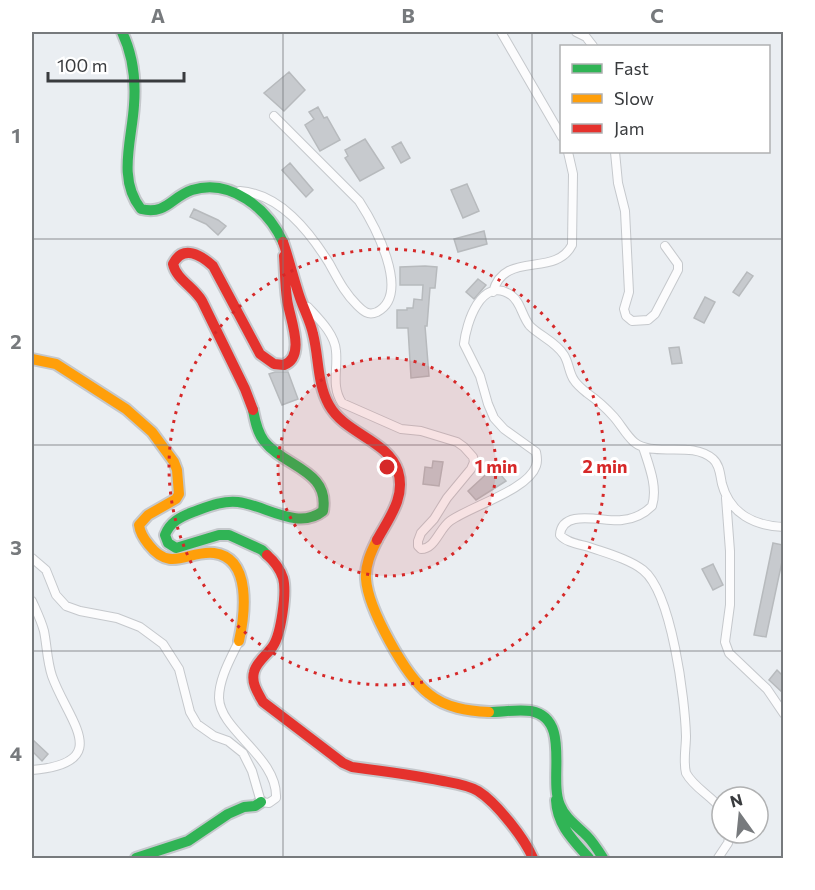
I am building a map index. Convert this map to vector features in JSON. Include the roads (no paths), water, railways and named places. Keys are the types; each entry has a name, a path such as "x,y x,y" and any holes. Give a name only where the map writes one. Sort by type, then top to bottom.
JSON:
{"main road":[{"path":"122,32 129,44 134,61 132,126 127,174 132,198 141,209 159,211 186,192 215,187 249,200 274,223 283,239 314,336 317,364 325,398 343,423 380,448 391,458 399,471 401,484 398,498 390,519 370,552 365,575 366,586 394,649 416,684 439,701 466,711 484,713 533,711 546,719 556,746 555,813 565,830 589,858"},
{"path":"283,239 286,300 296,344 291,362 284,366 275,366 267,362 260,354 213,266 194,253 184,253 177,256 173,262 174,269 192,286 203,303 250,399 255,422 262,439 272,450 305,472 321,487 325,498 323,509 315,517 306,520 272,512 252,504 227,501 181,516 171,523 165,535 167,542 176,548 219,535 229,535 262,550 275,562 283,579 284,596 275,644 254,669 253,680 263,702 343,763 352,767 424,777 463,785 478,791 503,815 527,844 533,858"},
{"path":"32,359 56,364 106,395 139,420 165,448 177,470 179,494 176,499 148,515 138,525 139,530 154,553 166,560 174,561 212,553 231,560 238,573 244,596 244,613 239,641"},
{"path":"556,796 562,810 586,834 603,858"},
{"path":"136,858 188,841 228,814 261,802"}],"street":[{"path":"501,32 560,135"},
{"path":"576,32 586,37 592,45"},
{"path":"226,190 260,195 282,207 314,240 347,295 361,309 373,314 390,300 392,288 389,264 367,213 359,201 274,116"},
{"path":"493,292 501,274 509,270 561,258 569,251 572,245 573,174 568,153"},
{"path":"615,153 618,183 625,211 629,292 624,309 626,316 632,321 648,320 655,314 678,270 678,264 665,246"},
{"path":"301,299 334,341 336,390 342,403 401,429 421,431 457,442 473,457 474,462 471,469 421,533 418,546 421,549 432,545 448,522 497,498 529,477 538,461 536,452 504,429 494,418 480,376 464,344 470,315 475,305 481,298 493,292 510,294 515,299 527,322 561,351 566,358 574,381 607,409 635,443 643,447 696,451 715,460 726,496 730,552 730,605 725,642 729,652 767,689 783,714"},
{"path":"643,447 653,485 652,506 637,516 620,521 596,518 573,519 561,528 560,535 569,541 639,567 658,590 668,614 678,667 685,714 686,773 689,779 710,796"},
{"path":"726,496 745,518 758,524 783,527"},
{"path":"32,558 46,570 56,595 66,606 117,618 140,627 163,644 179,669 190,712 197,724 214,736 228,741 243,753 252,771 261,802 269,803 276,798 277,786 258,756 223,714 219,700 220,685 239,641"},
{"path":"32,601 43,629 53,679 75,724 80,741 75,757 66,764 32,770"},
{"path":"718,858 727,845"}]}
